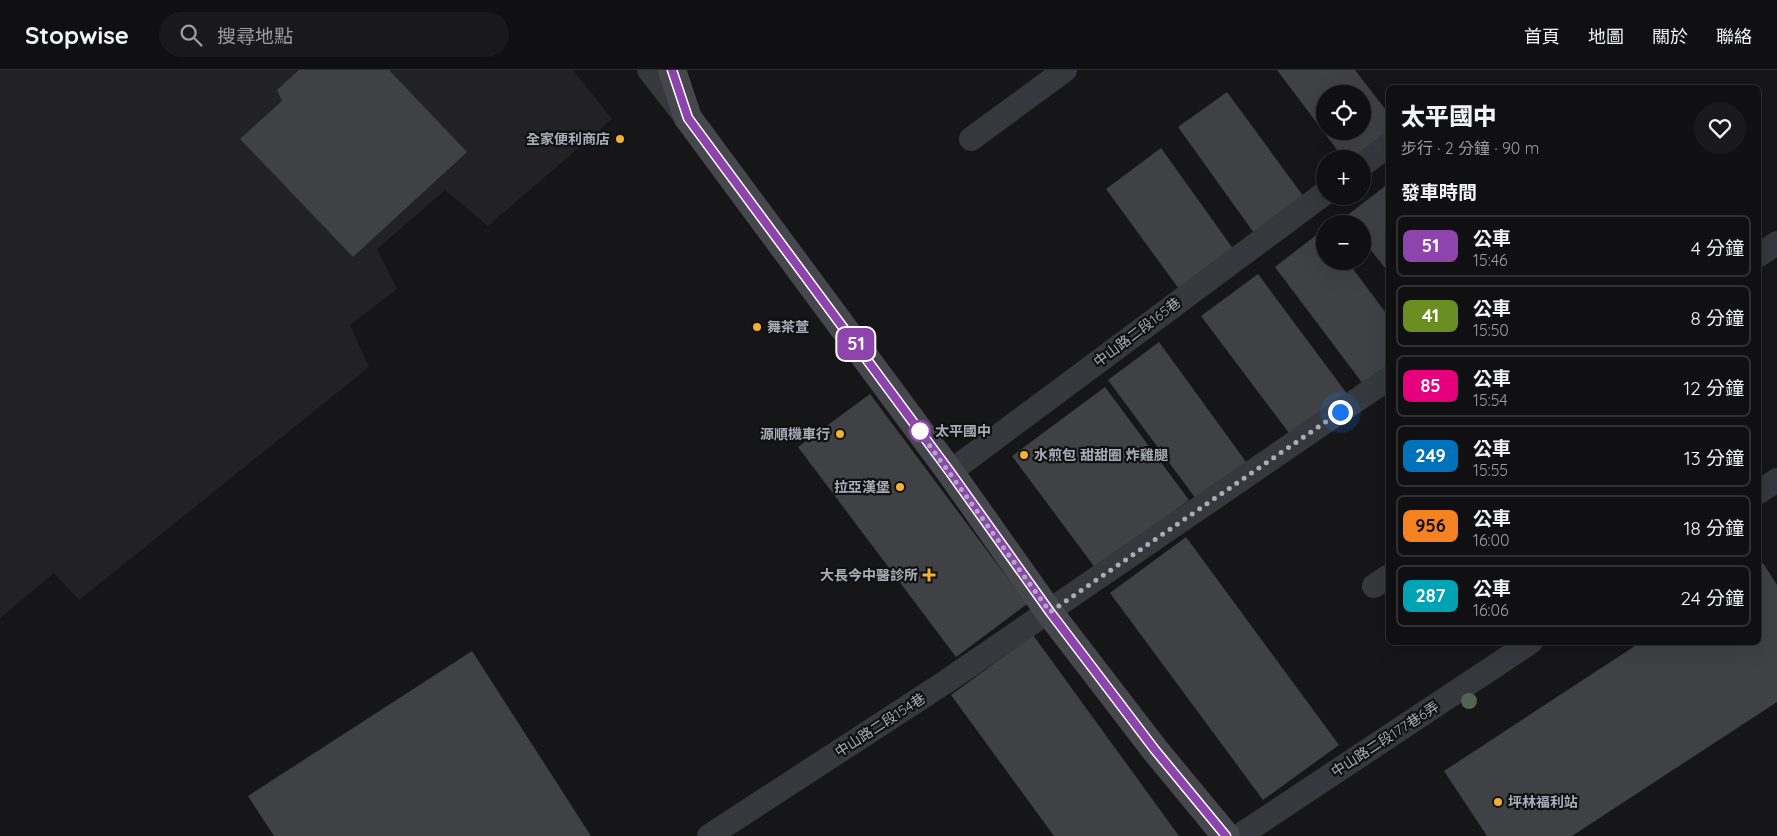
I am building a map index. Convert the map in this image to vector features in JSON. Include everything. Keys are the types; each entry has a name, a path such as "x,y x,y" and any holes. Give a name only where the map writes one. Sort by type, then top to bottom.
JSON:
{"main road":[{"path":"672,70 688,118 950,472 1050,612 1155,750 1226,836"}],"lane":[{"path":"649,70 714,152"},
{"path":"971,139 1065,70"},
{"path":"1371,158 1386,147"},
{"name":"中山路二段165巷","path":"950,472 1316,200"},
{"path":"1761,254 1777,243"},
{"name":"中山路二段154巷","path":"708,836 1050,612 1386,380"},
{"path":"1761,491 1777,480"},
{"name":"中山路二段177巷6弄","path":"1239,836 1526,645"}],"shaded area":[{"path":"0,70 573,70 612,119 488,226 445,190 377,249 397,289 350,325 369,367 79,600 54,573 0,618"}],"building":[{"path":"299,70 389,70 467,152 353,257 240,139 282,101 277,90"},
{"path":"1277,70 1355,70 1367,85 1316,85 1316,122"},
{"path":"1371,91 1386,110 1386,140 1371,152 1371,150 1337,150 1330,140 1371,140"},
{"path":"1227,92 1304,197 1254,233 1178,127"},
{"path":"1161,148 1234,250 1179,289 1106,189"},
{"path":"1386,185 1386,269 1371,250 1371,215 1348,215 1361,205 1371,205 1371,197"},
{"path":"1316,235 1316,270 1354,270 1386,313 1386,372 1366,388 1275,267"},
{"path":"1258,274 1351,399 1295,441 1201,316"},
{"path":"1159,342 1252,470 1202,507 1108,380"},
{"path":"1105,387 1189,500 1096,569 1012,456"},
{"path":"870,394 1027,604 956,657 798,447"},
{"path":"1186,537 1339,745 1263,800 1110,593"},
{"path":"1763,563 1777,585 1777,702 1572,836 1487,836 1444,771 1636,645 1761,645 1761,564"},
{"path":"1033,635 1179,836 1054,836 951,695"},
{"path":"472,651 591,836 274,836 248,796"}],"bus line":[{"name":"51","path":"672,70 688,118 950,472 1050,612 1155,750 1226,836"}],"place":[{"name":"全家便利商店","path":"620,139"},
{"name":"舞茶萱","path":"757,327"},
{"name":"太平國中","path":"920,431"},
{"name":"源順機車行","path":"840,434"},
{"name":"水煎包 甜甜圈 炸雞腿","path":"1024,455"},
{"name":"拉亞漢堡","path":"900,487"},
{"name":"大長今中醫診所","path":"929,575"},
{"name":"坪林福利站","path":"1498,802"}],"route":[{"path":"920,431 914,424 1050,612 1340,412"}]}
